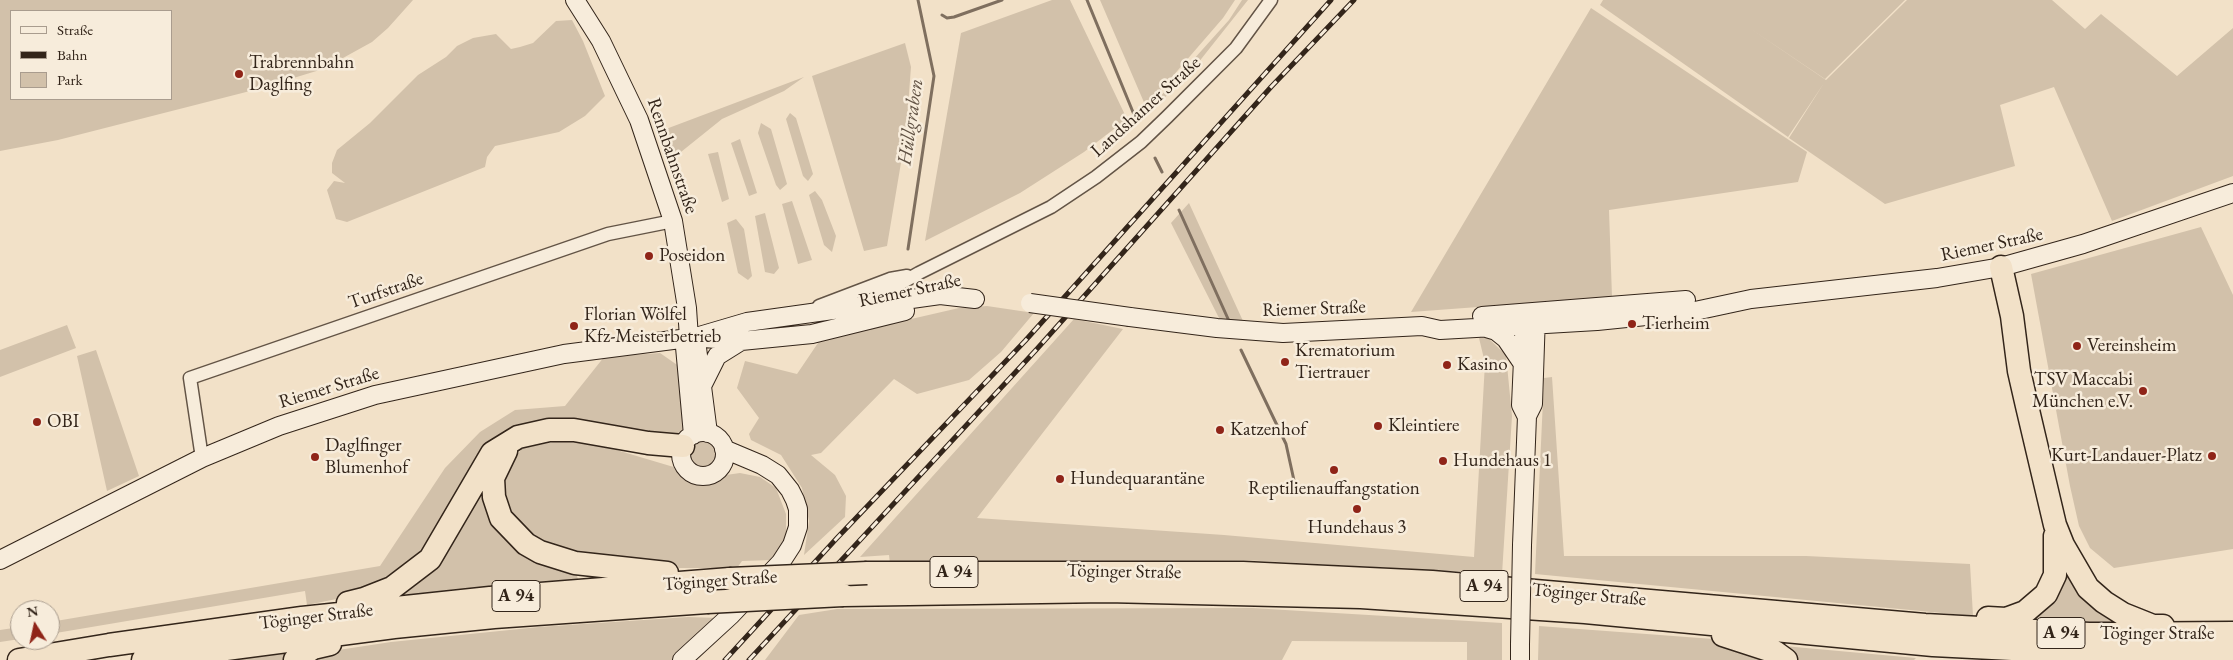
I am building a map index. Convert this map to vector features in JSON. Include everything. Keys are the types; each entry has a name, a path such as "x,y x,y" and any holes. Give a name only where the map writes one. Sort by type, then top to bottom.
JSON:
{"highway":[{"path":"1995,269 2012,316 2020,370 2055,525 2076,571 2088,588 2104,602 2123,614 2153,626 2181,627 2197,635"},
{"path":"302,618 328,607 364,599 392,588 419,569 440,545 477,475 492,453 518,438 537,431 556,430 584,431 648,443 692,444"},
{"path":"518,438 502,456 492,487 501,518 526,544 540,552 575,563 650,572 717,572 730,579"},
{"path":"1925,625 1948,617 2006,618 2025,612 2038,602 2046,594 2055,575 2055,525"},
{"name":"Töginger Straße","path":"19,660 118,643 302,618 490,598 730,579 867,573 1242,574 1432,582 1925,625 2089,634 2197,635 2233,633"},
{"name":"Töginger Straße","path":"143,660 394,627 494,617 706,602 843,595 1107,591 1370,598 1643,618 1933,644 2067,652 2233,652"},
{"path":"1643,618 1657,628 1709,632 1740,639 1775,652 1786,660"},
{"path":"295,660 313,648 363,640 394,627"},
{"path":"1929,660 1952,655 2038,660 2067,652"}],"street":[{"name":"Rennbahnstraße","path":"575,0 601,41 640,120 673,222 693,338 697,348 702,386 692,444"},
{"name":"Landshamer Straße","path":"812,334 919,273 1051,207 1133,148 1168,118 1236,48 1271,0"},
{"name":"Riemer Straße","path":"1422,326 1438,320 1530,319 1597,321 1695,311 1751,299 1995,269 2083,244 2233,193"},
{"name":"Turfstraße","path":"202,458 190,378 608,234 673,222"},
{"name":"Landshamer Straße","path":"799,315 890,279 919,273"},
{"name":"Riemer Straße","path":"0,560 202,458 279,426 375,395 564,354 693,338 741,340 812,334 928,305 975,299 940,295 747,322 693,338"},
{"name":"Riemer Straße","path":"1030,303 1217,328 1283,333 1422,326 1440,330 1485,328 1530,319"},
{"path":"1527,416 1521,404 1521,361 1530,319"},
{"path":"1520,652 1527,416 1533,404 1530,319"},
{"path":"1485,328 1496,331 1506,339 1521,361"},
{"name":"Rennbahnstraße","path":"692,444 686,347 693,338"},
{"path":"702,386 717,356 741,340"},
{"path":"654,342 673,353 687,370"},
{"path":"718,438 723,457 712,474 699,475 687,468 692,444 718,438"},
{"path":"682,660 731,615 781,562 792,544 798,527 798,509 790,490 778,475 755,462 723,457"}],"green space":[{"name":"Trabrennbahn Daglfing","path":"0,0 413,0 388,28 372,42 323,69 254,90 58,140 0,151"},
{"path":"1052,0 1070,0 1127,119 1084,152 1020,193 925,241 961,33"},
{"path":"1100,0 1235,0 1223,18 1146,107"},
{"path":"1242,0 1248,0 1198,63 1150,113 1148,110 1229,20"},
{"path":"1603,0 1905,0 1825,79 1745,25 1826,80 1907,0 2052,0 2085,29 2101,14 2177,76 2233,28 2233,176 2112,221 2054,87 2000,105 2015,166 1885,204 1789,138 1824,83 1788,137 1600,5"},
{"path":"1591,8 1807,152 1798,182 1609,210 1612,297 1411,312"},
{"path":"572,20 583,41 605,96 585,116 559,132 495,146 487,157 485,167 347,222 336,219 327,190 334,181 345,183 332,173 332,163 337,150 370,123 418,75 446,57 457,46 473,38 496,34 511,49 533,43 556,21"},
{"path":"905,43 911,67 906,133 887,246 864,251 812,76"},
{"path":"804,77 784,91 722,119 671,160 658,132"},
{"path":"790,113 796,118 813,174 808,181 803,176 786,119"},
{"path":"761,123 771,129 787,184 780,190 776,185 758,133"},
{"path":"740,139 757,193 749,196 731,143"},
{"path":"718,152 729,199 722,202 708,154"},
{"path":"815,191 822,200 836,236 832,252 824,245 809,195"},
{"path":"792,201 812,260 798,264 782,204"},
{"path":"1189,203 1243,321 1220,320 1171,223"},
{"path":"765,213 779,268 774,274 765,272 755,216"},
{"path":"736,219 744,229 752,276 748,280 738,273 727,223"},
{"name":"TSV Maccabi München e.V.","path":"2201,227 2233,295 2233,549 2114,568 2090,548 2079,526 2031,274"},
{"path":"987,306 1034,313 1001,352 969,380 917,394 894,379 821,453 811,455 835,475 846,496 845,517 804,555 809,521 802,488 781,455 751,440 749,434 759,418 737,388 745,361 797,374 820,340 959,308"},
{"path":"1074,319 1123,329 977,518 1224,535 1474,557 1485,363 1479,338 1488,338 1506,355 1512,416 1502,574 1242,560 890,564 889,555 860,557"},
{"path":"67,325 76,348 0,377 0,350"},
{"path":"96,350 139,476 107,491 77,356"},
{"path":"660,353 683,369 685,431 678,439 667,441 592,421 551,422 523,426 432,550 361,594 307,605 305,591 60,632 60,620 380,566 445,468 480,432 515,410 565,406 604,357"},
{"path":"1552,377 1564,556 1806,556 1970,564 1973,616 1535,574 1544,378"},
{"path":"703,438 714,443 719,454 714,465 703,470 692,465 687,454 692,443"},
{"path":"563,440 603,446 677,468 694,482 705,485 726,475 740,473 760,477 776,488 786,514 786,537 773,560 742,561 737,568 659,568 569,558 514,529 500,481 509,462 523,448"},
{"path":"490,463 487,496 575,571 578,579 392,598"},
{"path":"2061,553 2127,624 2021,620"},
{"path":"1252,608 1502,623 1502,660 1467,660 1467,642 1292,641 1282,660 765,660 799,615 837,609"},
{"path":"688,617 719,618 675,660 309,660 325,652 391,642 539,627"},
{"path":"1539,626 1727,640 1772,660 1538,660"},
{"path":"10,628 10,640 0,642 0,630"},
{"path":"1773,645 1916,658 1914,660 1797,660"},
{"path":"300,652 288,660 235,660 246,658"}],"waterway":[{"name":"Hüllgraben","path":"908,249 934,76 918,0"},
{"path":"942,15 947,18 954,17 1002,0"},
{"path":"1087,0 1135,117"},
{"path":"1155,158 1162,172"},
{"path":"1179,210 1229,321"},
{"path":"1241,350 1286,444 1295,485"}],"railway":[{"path":"725,660 837,538 1025,341 1331,0"},
{"path":"749,660 1036,350 1271,87 1354,0"}],"place":[{"name":"Trabrennbahn Daglfing","path":"239,74"},
{"name":"Poseidon","path":"649,256"},
{"name":"Tierheim","path":"1632,324"},
{"name":"Florian Wölfel Kfz-Meisterbetrieb","path":"574,326"},
{"name":"Vereinsheim","path":"2077,346"},
{"name":"Krematorium Tiertrauer","path":"1285,362"},
{"name":"Kasino","path":"1447,365"},
{"name":"TSV Maccabi München e.V.","path":"2143,391"},
{"name":"OBI","path":"37,422"},
{"name":"Kleintiere","path":"1378,426"},
{"name":"Katzenhof","path":"1220,430"},
{"name":"Kurt-Landauer-Platz","path":"2212,456"},
{"name":"Daglfinger Blumenhof","path":"315,457"},
{"name":"Hundehaus 1","path":"1443,461"},
{"name":"Reptilienauffangstation","path":"1334,470"},
{"name":"Hundequarantäne","path":"1060,479"},
{"name":"Hundehaus 3","path":"1357,509"}]}
